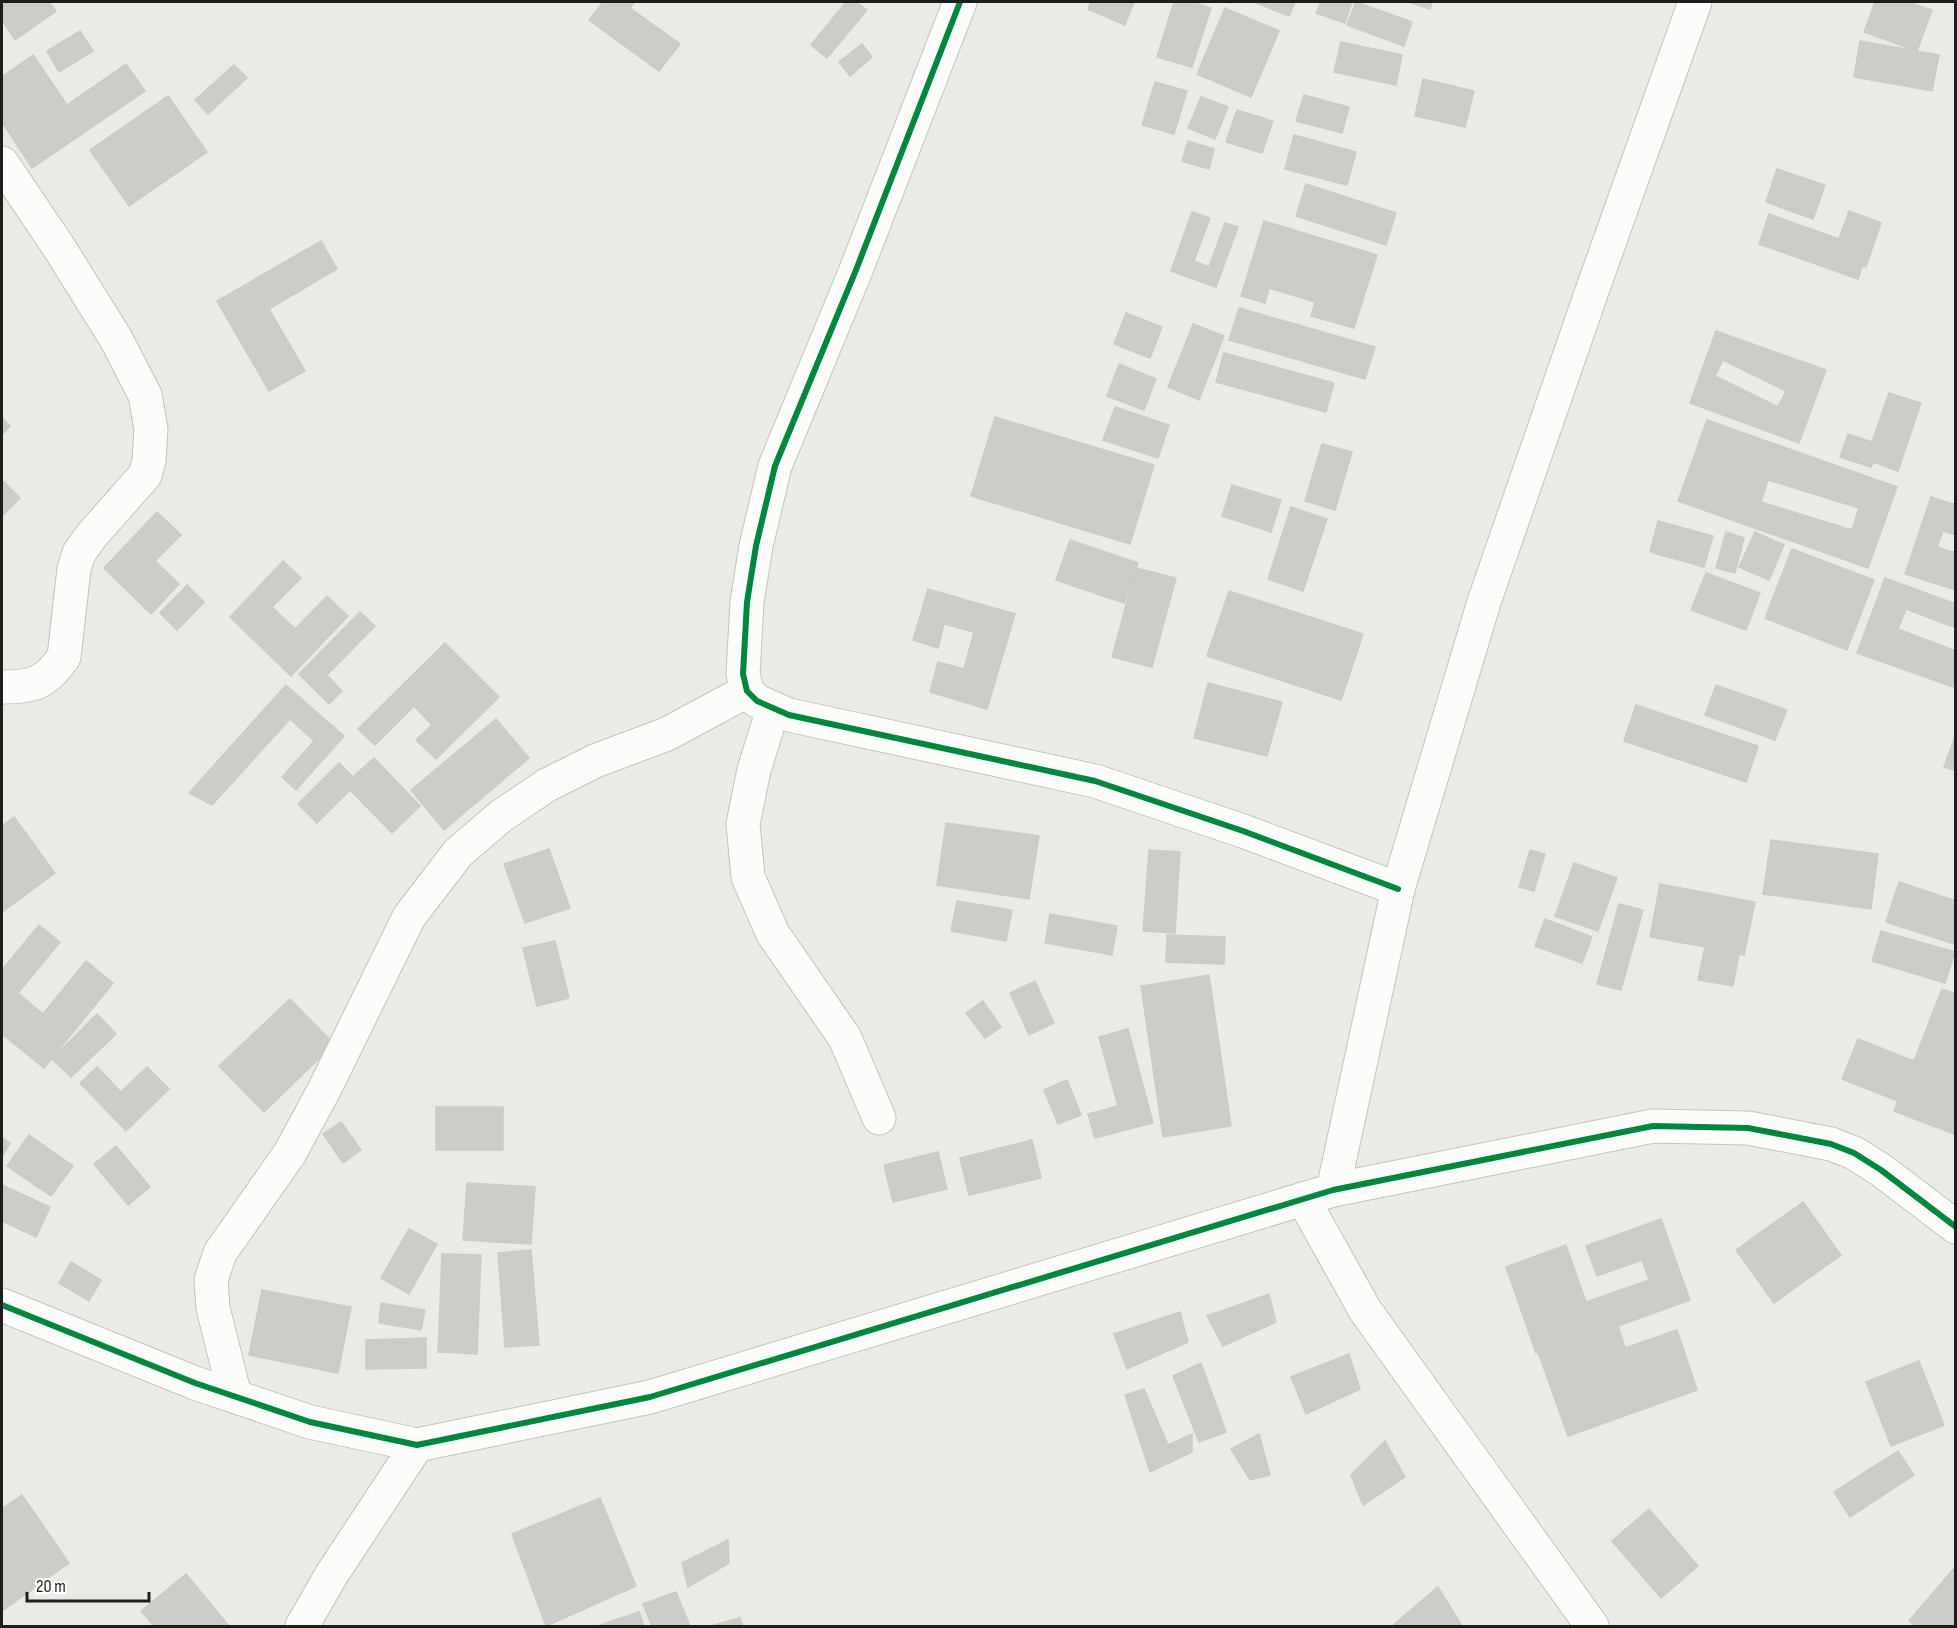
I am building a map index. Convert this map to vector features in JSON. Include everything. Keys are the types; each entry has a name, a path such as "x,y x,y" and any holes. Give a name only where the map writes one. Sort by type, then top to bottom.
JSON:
{"street":[{"path":"960,2 856,270 775,466 756,546 747,603 743,674 760,700 789,715 1095,781 1244,831 1398,889"},
{"path":"1592,1626 1365,1310 1318,1195 1398,889 1484,602 1695,2"},
{"path":"2,163 60,249 116,339 145,395 151,429 149,461 145,475 79,553 74,569 64,657 57,667 36,684 2,687"},
{"path":"760,700 754,770 743,824 748,877 773,934 845,1038 879,1118"},
{"path":"235,1396 213,1308 211,1280 220,1253 290,1153 324,1090 409,917 458,853 510,810 547,785 595,761 760,700"},
{"path":"2,1305 195,1383 310,1422 417,1445 650,1397 1318,1195 1653,1126 1748,1128 1831,1144 1854,1153 1881,1170 1956,1227"},
{"path":"302,1626 417,1445"}],"building":[{"path":"2,2 49,2 56,11 15,40 2,20"},
{"path":"603,2 635,2 630,8 680,44 659,71 589,20"},
{"path":"846,2 856,2 867,10 827,58 811,45"},
{"path":"1091,2 1134,2 1125,25 1088,9"},
{"path":"1174,2 1191,2 1211,8 1192,67 1157,57"},
{"path":"1254,2 1295,2 1289,16"},
{"path":"1321,2 1352,2 1345,23 1316,13"},
{"path":"1356,2 1412,22 1404,46 1347,25"},
{"path":"1408,2 1432,2 1430,9"},
{"path":"1875,2 1907,2 1932,10 1917,51 1864,32"},
{"path":"1225,8 1279,31 1251,97 1197,74"},
{"path":"80,31 93,51 59,72 47,51"},
{"path":"1860,41 1939,55 1932,91 1854,77"},
{"path":"1341,42 1402,55 1396,85 1334,72"},
{"path":"862,44 872,57 850,76 839,62"},
{"path":"33,55 67,105 126,64 145,91 32,168 2,122 2,77"},
{"path":"234,65 247,78 208,114 195,100"},
{"path":"1423,79 1474,91 1465,127 1415,116"},
{"path":"1155,82 1187,91 1174,134 1142,125"},
{"path":"1304,95 1349,107 1342,133 1296,121"},
{"path":"168,96 207,152 129,206 90,150"},
{"path":"1201,97 1228,107 1215,139 1188,128"},
{"path":"1237,110 1273,121 1262,153 1226,142"},
{"path":"1294,135 1356,152 1347,185 1285,169"},
{"path":"1188,141 1214,149 1209,169 1182,161"},
{"path":"1777,169 1825,185 1813,219 1766,202"},
{"path":"1306,184 1396,213 1386,245 1296,216"},
{"path":"1849,211 1881,223 1866,267 1862,266 1858,279 1759,244 1769,214 1839,239"},
{"path":"1192,212 1210,218 1194,261 1209,267 1225,223 1238,227 1216,287 1171,271"},
{"path":"1264,221 1377,255 1354,328 1311,316 1315,302 1269,288 1265,303 1241,296"},
{"path":"321,241 337,269 269,309 305,371 269,391 217,301"},
{"path":"1239,308 1375,347 1365,379 1229,340"},
{"path":"1126,313 1162,327 1150,358 1114,344"},
{"path":"1193,324 1224,336 1199,400 1168,387"},
{"path":"1716,331 1826,370 1799,443 1690,403","holes":["1723,360 1786,391 1778,407 1715,376"]},
{"path":"1224,353 1334,383 1326,412 1216,382"},
{"path":"1119,364 1156,379 1144,410 1107,396"},
{"path":"1889,393 1921,403 1898,471 1873,462 1871,467 1840,457 1848,434 1872,442"},
{"path":"1115,407 1169,425 1158,458 1103,440"},
{"path":"995,417 1154,465 1130,544 971,496"},
{"path":"2,418 10,426 2,435"},
{"path":"1707,420 1897,487 1868,568 1678,501","holes":["1768,480 1859,508 1852,530 1761,502"]},
{"path":"1322,444 1352,452 1335,510 1305,501"},
{"path":"2,480 20,498 2,516"},
{"path":"1232,485 1281,500 1271,532 1222,516"},
{"path":"1931,497 1956,505 1956,535 1943,531 1937,547 1956,553 1956,590 1905,574"},
{"path":"1291,507 1327,519 1303,591 1268,579"},
{"path":"157,512 181,535 155,561 179,584 151,614 104,568"},
{"path":"1658,521 1713,536 1704,567 1650,552"},
{"path":"1726,532 1744,538 1735,573 1716,568"},
{"path":"1755,532 1784,545 1769,580 1739,567"},
{"path":"1070,540 1138,563 1124,603 1056,580"},
{"path":"1792,549 1874,580 1847,650 1765,618"},
{"path":"283,561 301,578 272,607 295,629 327,596 348,616 291,676 230,617"},
{"path":"1136,568 1176,578 1152,667 1112,657"},
{"path":"1706,573 1760,593 1746,630 1691,610"},
{"path":"1885,578 1956,604 1956,628 1906,609 1898,629 1956,651 1956,688 1857,653"},
{"path":"187,585 204,602 177,630 160,613"},
{"path":"928,589 1015,614 987,709 930,692 938,662 964,669 974,632 944,624 938,648 913,640"},
{"path":"1229,591 1363,634 1341,700 1207,656"},
{"path":"360,612 375,626 327,675 342,691 329,704 299,674"},
{"path":"445,643 499,697 436,759 416,740 432,725 414,706 375,745 358,729"},
{"path":"1208,683 1282,702 1267,756 1194,738"},
{"path":"286,685 344,736 296,790 282,777 314,741 290,719 212,805 189,793"},
{"path":"1716,685 1787,710 1775,740 1705,715"},
{"path":"1636,705 1758,746 1746,782 1624,741"},
{"path":"496,719 529,758 444,830 411,790"},
{"path":"1956,733 1956,771 1944,767"},
{"path":"374,758 420,806 392,833 350,790 317,823 298,804 339,763 353,777"},
{"path":"14,817 55,873 2,912 2,826"},
{"path":"946,823 1039,836 1029,899 937,885"},
{"path":"1771,840 1878,854 1871,909 1763,894"},
{"path":"549,849 570,908 525,923 504,864"},
{"path":"1149,850 1180,852 1175,933 1143,931"},
{"path":"1530,850 1545,854 1534,891 1519,887"},
{"path":"1574,863 1617,878 1598,931 1555,916"},
{"path":"1899,882 1956,901 1954,944 1886,922"},
{"path":"1660,884 1755,902 1744,955 1739,954 1733,986 1698,980 1705,947 1650,937"},
{"path":"957,901 1012,910 1006,941 951,931"},
{"path":"1619,904 1643,910 1621,990 1597,984"},
{"path":"1050,914 1117,926 1112,955 1045,943"},
{"path":"1545,919 1592,937 1582,963 1535,946"},
{"path":"39,925 60,942 18,993 43,1014 86,961 113,983 44,1068 2,1034 2,970"},
{"path":"1881,931 1955,952 1945,983 1872,961"},
{"path":"1167,935 1225,937 1224,964 1166,962"},
{"path":"555,941 569,998 537,1006 523,948"},
{"path":"1209,975 1231,1126 1163,1137 1141,986"},
{"path":"1035,981 1054,1023 1029,1035 1010,993"},
{"path":"1942,989 1956,994 1956,1129 1954,1134 1894,1111 1898,1101 1842,1079 1858,1039 1914,1061"},
{"path":"290,999 334,1044 264,1112 219,1066"},
{"path":"983,1001 1001,1027 985,1038 966,1013"},
{"path":"97,1014 116,1034 71,1077 52,1059"},
{"path":"1128,1029 1153,1123 1095,1138 1088,1114 1118,1106 1099,1037"},
{"path":"97,1067 121,1092 147,1067 169,1089 126,1131 80,1083"},
{"path":"1067,1080 1081,1115 1058,1124 1044,1090"},
{"path":"436,1107 503,1107 503,1150 436,1150"},
{"path":"341,1122 361,1150 343,1163 323,1134"},
{"path":"29,1135 73,1166 51,1196 7,1166"},
{"path":"2,1138 10,1143 2,1157"},
{"path":"1032,1140 1041,1178 969,1195 960,1158"},
{"path":"116,1146 150,1187 128,1205 94,1164"},
{"path":"938,1152 947,1189 893,1202 884,1165"},
{"path":"467,1183 535,1187 531,1244 463,1240"},
{"path":"2,1185 50,1207 36,1237 2,1221"},
{"path":"1803,1202 1841,1255 1774,1303 1736,1250"},
{"path":"1661,1219 1690,1300 1618,1326 1625,1348 1677,1330 1697,1390 1568,1436 1506,1267 1566,1245 1586,1302 1649,1280 1642,1260 1597,1276 1586,1246"},
{"path":"409,1229 437,1244 409,1294 381,1278"},
{"path":"531,1250 539,1345 505,1347 498,1253"},
{"path":"442,1254 481,1255 477,1354 438,1352"},
{"path":"71,1262 101,1280 89,1301 59,1283"},
{"path":"262,1290 351,1307 338,1373 249,1355"},
{"path":"1269,1294 1276,1322 1223,1346 1207,1316"},
{"path":"381,1303 425,1310 421,1330 379,1323"},
{"path":"1180,1312 1188,1342 1127,1369 1114,1334"},
{"path":"426,1338 426,1368 366,1369 366,1340"},
{"path":"1349,1354 1360,1389 1306,1414 1291,1377"},
{"path":"1919,1361 1944,1425 1891,1446 1866,1382"},
{"path":"1201,1363 1226,1432 1199,1442 1173,1376"},
{"path":"1144,1389 1168,1445 1192,1434 1192,1452 1150,1472 1125,1395"},
{"path":"1259,1434 1270,1475 1250,1480 1231,1449"},
{"path":"1385,1441 1405,1477 1363,1505 1351,1475"},
{"path":"1898,1451 1914,1475 1850,1517 1834,1492"},
{"path":"22,1495 69,1563 2,1611 2,1509"},
{"path":"600,1498 636,1586 546,1626 512,1534"},
{"path":"1649,1509 1698,1566 1661,1598 1612,1541"},
{"path":"728,1540 729,1563 688,1587 682,1563"},
{"path":"1956,1566 1956,1626 1915,1626 1909,1621"},
{"path":"186,1574 229,1626 154,1626 141,1611"},
{"path":"1438,1587 1462,1626 1392,1626"},
{"path":"676,1592 690,1626 652,1626 643,1604"},
{"path":"639,1612 644,1626 597,1626"},
{"path":"740,1618 743,1626 710,1626"}],"cycle path":[{"path":"960,2 856,270 775,466 756,546 747,602 743,674 747,691 757,701 789,715 1095,781 1243,831 1398,889"},
{"path":"2,1305 195,1383 310,1422 417,1445 650,1397 1333,1190 1653,1126 1748,1128 1831,1144 1854,1153 1881,1170 1956,1227"}]}
